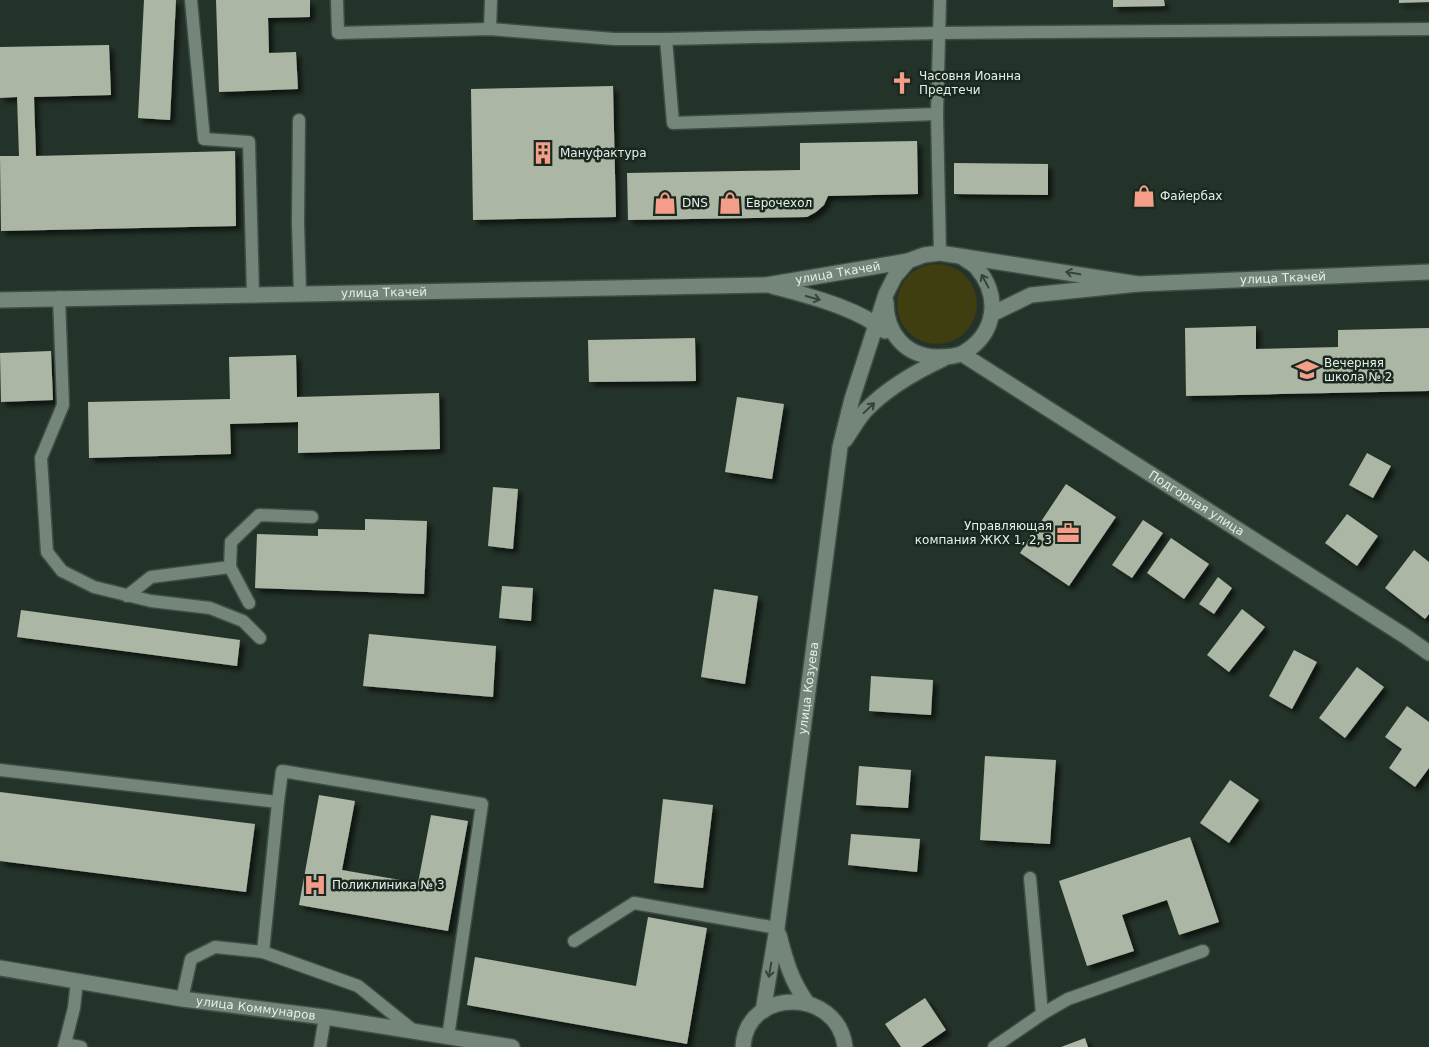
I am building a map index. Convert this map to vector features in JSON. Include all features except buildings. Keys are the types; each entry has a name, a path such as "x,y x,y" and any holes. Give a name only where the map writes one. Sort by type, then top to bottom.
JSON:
{"street":[{"path":"940,253 961,256 976,267 987,282 992,298 992,314 987,328 977,342 954,355 928,356 914,352 902,344 892,329 886,314 886,294 895,276 908,261 924,255 940,253"},
{"name":"улица Ткачей","path":"961,256 1034,266 1138,284"},
{"name":"улица Ткачей","path":"0,300 59,297 766,284 908,261"},
{"name":"улица Ткачей","path":"992,314 1031,296 1138,284 1429,272"},
{"name":"улица Ткачей","path":"766,284 828,302 877,324 902,344"},
{"name":"улица Козуева","path":"763,1011 777,928 840,447 852,399 886,294"},
{"name":"улица Козуева","path":"840,447 865,411 885,394 919,370 954,355"},
{"name":"Подгорная улица","path":"954,355 1405,636 1429,653"},
{"name":"улица Козуева","path":"777,928 794,984 807,1002 823,1010 836,1022 846,1047"},
{"name":"улица Коммунаров","path":"0,968 233,1007 325,1017 512,1047"},
{"path":"741,1044 751,1024 763,1011 778,1004 792,1001 807,1002"}],"lane":[{"path":"191,0 204,139 249,142 253,294"},
{"path":"338,0 338,33 490,29 614,39 666,39 939,33 1429,29"},
{"path":"490,29 491,0"},
{"path":"940,0 937,114 940,253"},
{"path":"666,39 673,123 937,114"},
{"path":"299,120 298,223 300,293"},
{"path":"59,297 64,405 41,458 47,552 62,571 94,587 150,601 210,608 243,621 260,638"},
{"path":"249,603 230,567 231,542 259,515 312,517"},
{"path":"127,596 151,577 230,567"},
{"path":"0,770 278,802"},
{"path":"264,952 282,771 482,804 448,1037"},
{"path":"1030,878 1042,1014"},
{"path":"574,941 634,903 777,928"},
{"path":"182,999 192,959 215,947 264,952 358,986 415,1032"},
{"path":"994,1047 1042,1014 1068,999 1204,951"},
{"path":"77,981 74,1008 65,1045 81,1047"},
{"path":"320,1047 325,1017"}],"shaded area":[{"path":"937,264 952,267 965,276 974,289 977,304 974,319 965,332 952,341 937,344 922,341 909,332 900,319 897,304 900,289 909,276 922,267"}],"place":[{"name":"Часовня Иоанна Предтечи","path":"902,83"},
{"name":"Мануфактура","path":"543,153"},
{"name":"Файербах","path":"1144,196"},
{"name":"DNS","path":"665,203"},
{"name":"Еврочехол","path":"730,203"},
{"name":"Вечерняя школа № 2","path":"1307,370"},
{"name":"Управляющая компания ЖКХ 1, 2, 3","path":"1068,533"},
{"name":"Поликлиника № 3","path":"315,885"}]}
